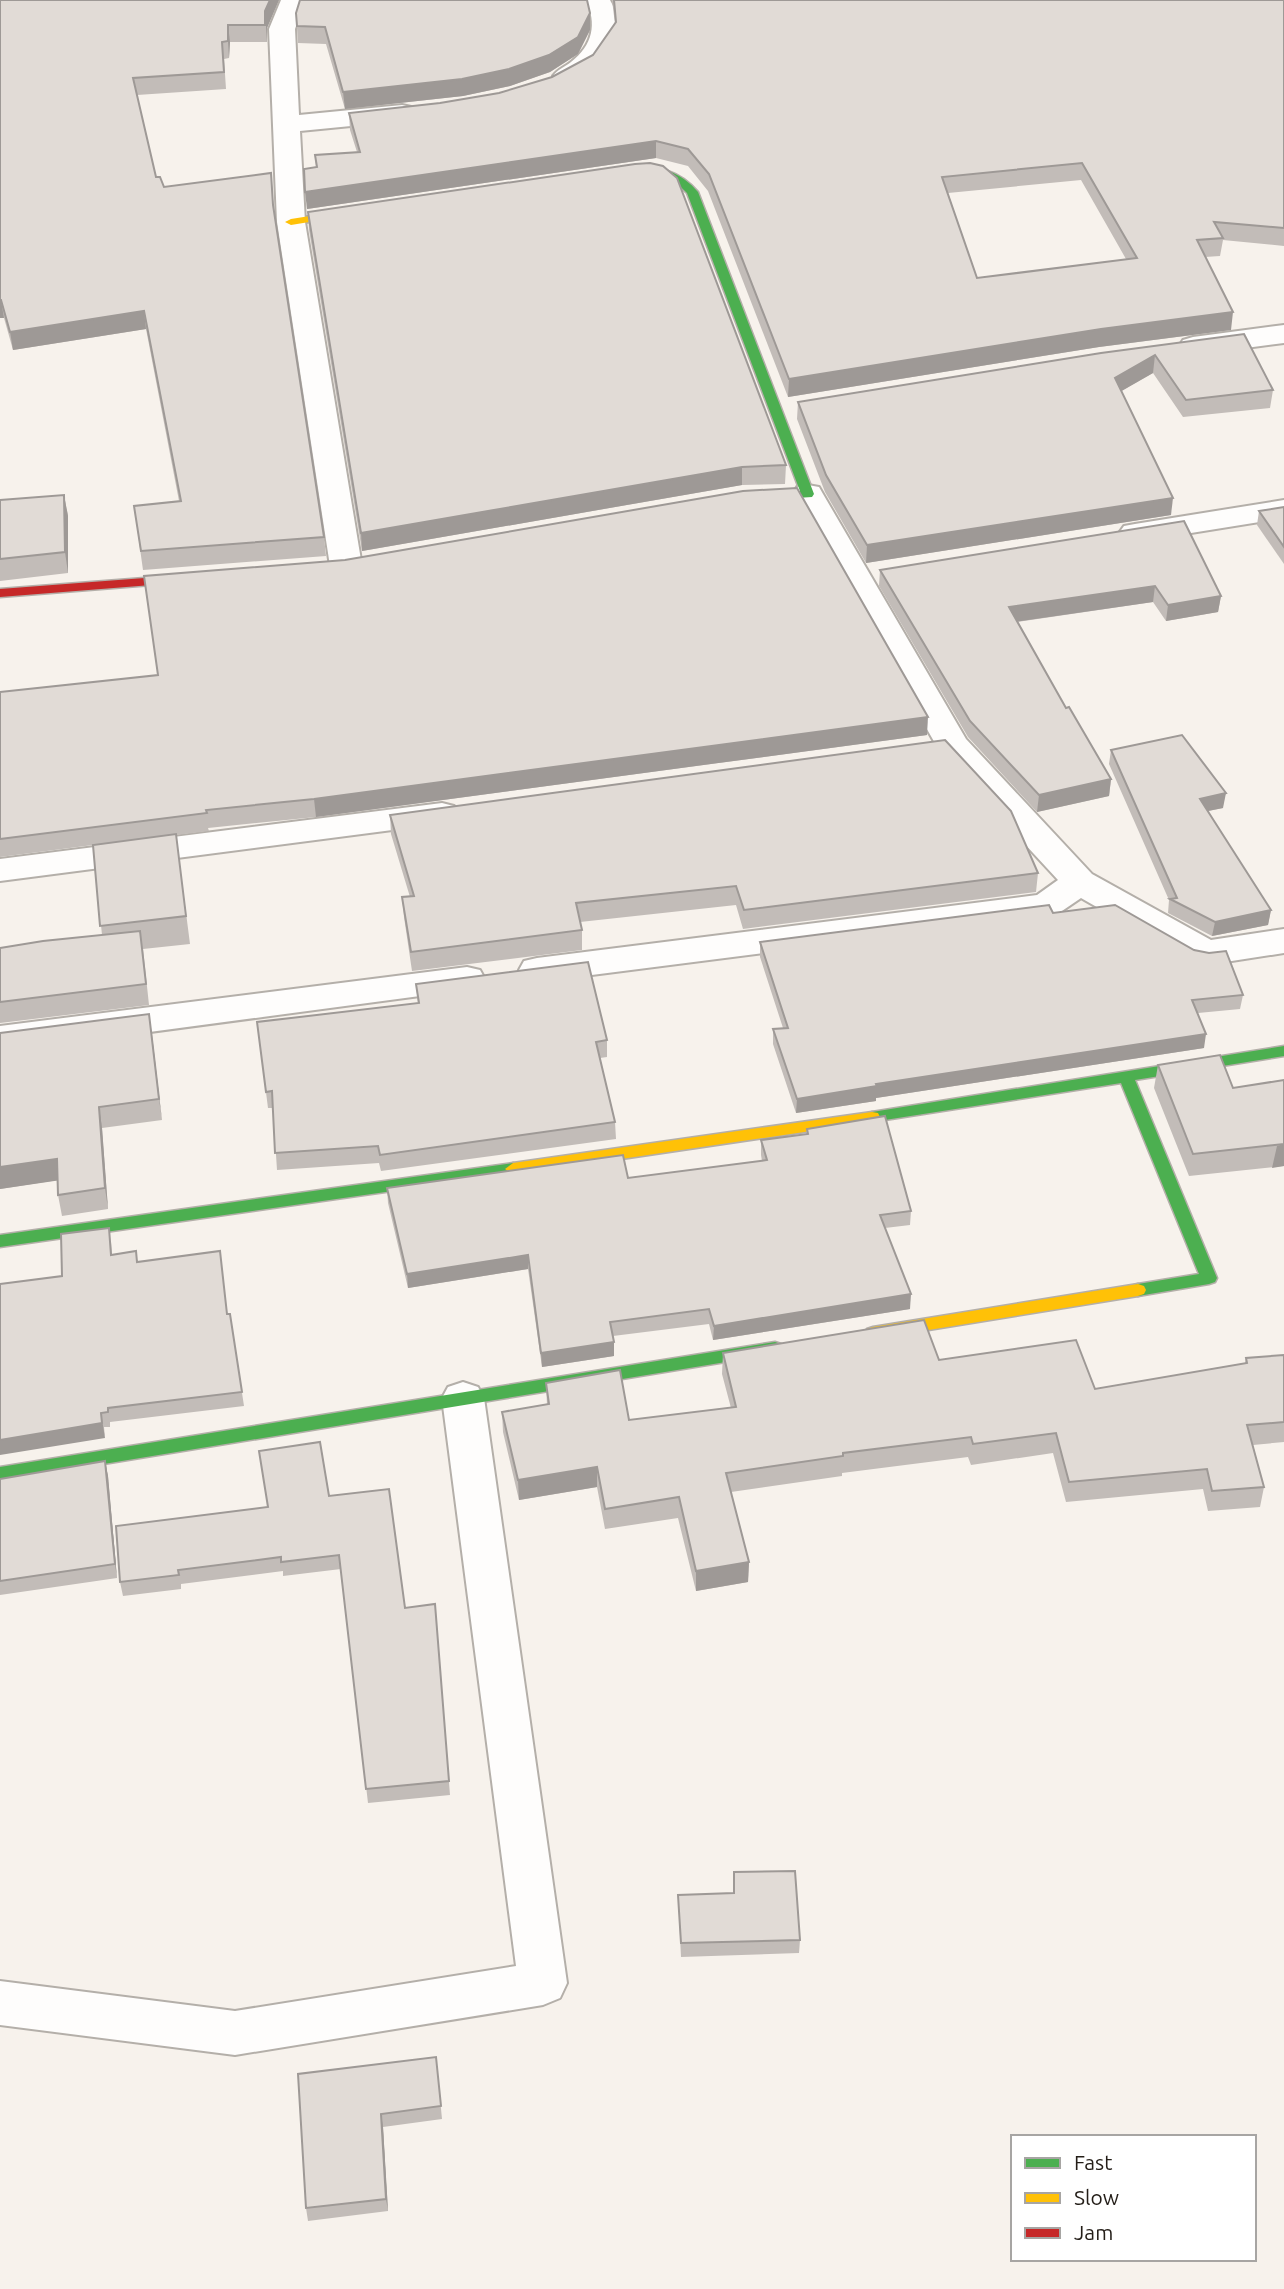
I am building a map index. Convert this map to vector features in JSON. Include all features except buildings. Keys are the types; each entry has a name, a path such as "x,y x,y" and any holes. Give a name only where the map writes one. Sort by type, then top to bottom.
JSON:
{"street":[{"path":"293,0 282,29 291,222 346,566"},
{"path":"550,84 571,74 598,50 605,36 607,23 604,9 598,0"},
{"path":"287,124 432,109"},
{"path":"602,175 656,169 678,175 692,192 790,409 808,494 870,575 938,746 1080,882 1206,953 1284,940"},
{"path":"291,222 372,210"},
{"path":"1165,350 1284,334"},
{"path":"729,499 808,494"},
{"path":"1105,538 1284,509"},
{"path":"0,593 208,577"},
{"path":"0,870 468,810"},
{"path":"0,1039 1046,905 1080,882"},
{"path":"0,1241 784,1132 1284,1051"},
{"path":"860,1335 1209,1278 1126,1077"},
{"path":"0,1474 792,1346"},
{"path":"0,2003 236,2033 544,1983 463,1398"}],"traffic: fast":[{"path":"621,173 660,171 675,178 692,192 808,494 748,497"},
{"path":"872,1117 1284,1051"},
{"path":"1126,1077 1209,1278 1138,1290"},
{"path":"0,1241 513,1169"},
{"path":"0,1474 775,1348"}],"traffic: slow":[{"path":"291,222 360,211"},
{"path":"513,1169 872,1117"},
{"path":"873,1333 1138,1290"}],"traffic: jam":[{"path":"0,593 197,578"}]}
